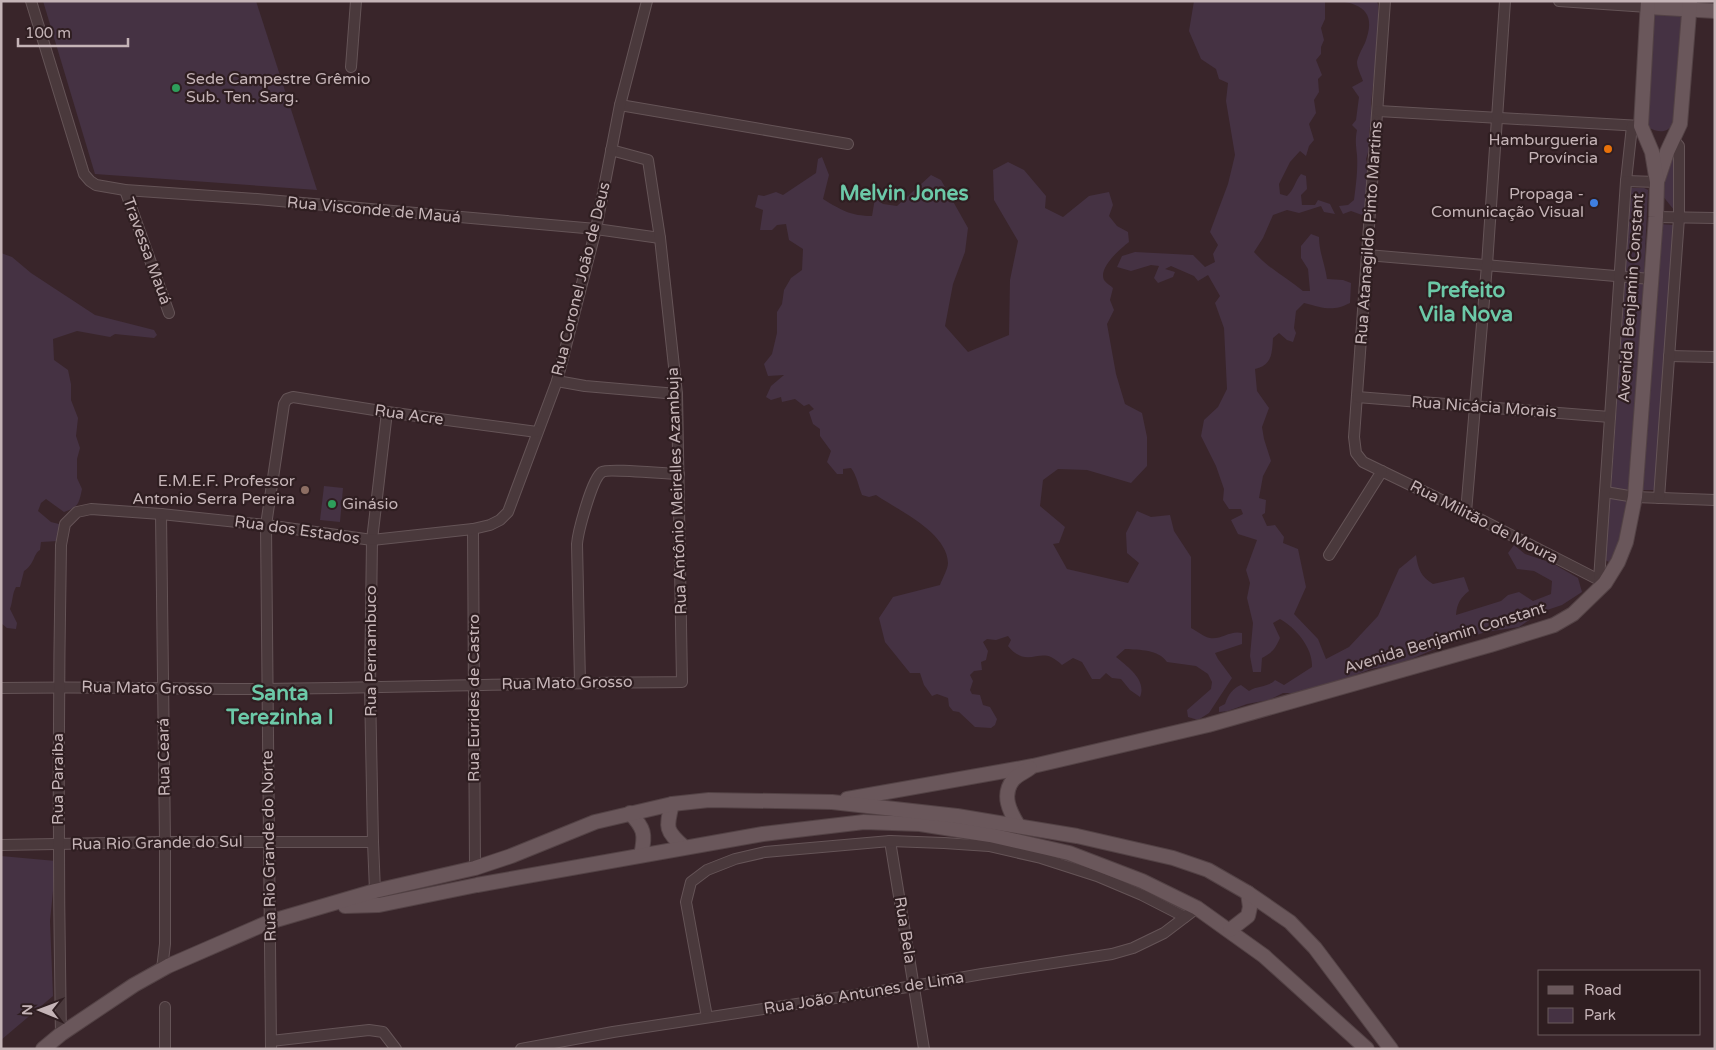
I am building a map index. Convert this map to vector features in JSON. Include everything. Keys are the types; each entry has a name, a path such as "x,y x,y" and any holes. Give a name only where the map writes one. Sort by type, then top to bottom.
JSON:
{"main road":[{"path":"1648,4 1690,6 1715,11"},
{"name":"Avenida Benjamin Constant","path":"832,802 1033,766 1208,725 1526,634 1554,625 1573,614 1618,562 1626,542 1635,497 1656,217 1656,182 1652,152 1639,130 1648,4"},
{"name":"Avenida Benjamin Constant","path":"1656,182 1680,124 1690,6"},
{"path":"1639,130 1673,139"},
{"name":"Avenida Benjamin Constant","path":"1018,826 1008,808 1008,793 1013,780 1033,766"},
{"path":"44,1049 61,1034 134,985 162,969 269,922 375,891 475,868 511,856 596,822 672,804 709,800 832,802 957,816 1077,836 1173,858 1208,870 1248,893 1290,922 1315,948 1392,1049"},
{"path":"672,804 668,825 671,835 684,847"},
{"path":"630,813 641,825 645,839 640,855"},
{"path":"327,906 379,904 763,834 856,823 920,824 990,835 1070,853 1142,881 1197,908 1264,956 1368,1049"},
{"path":"1230,930 1248,916 1250,907 1248,893"}],"street":[{"name":"Rua Visconde de Mauá","path":"31,1 84,174 96,185 125,190 257,199 596,229 660,238"},
{"path":"351,67 356,1"},
{"name":"Rua Coronel João de Deus","path":"473,529 490,525 500,520 508,512 557,381 596,229 620,105 646,1"},
{"name":"Rua Atanagildo Pinto Martins","path":"1363,462 1356,453 1355,446 1357,397 1385,1"},
{"path":"1466,512 1487,265 1504,1"},
{"path":"1559,1 1648,4"},
{"path":"620,105 848,144"},
{"path":"1378,111 1639,130 1626,181"},
{"path":"1659,498 1679,218 1679,146 1673,139"},
{"name":"Rua Antônio Meirelles Azambuja","path":"612,150 648,160 660,238 677,394 682,682"},
{"name":"Avenida Benjamin Constant","path":"1602,581 1605,492 1626,181 1656,182"},
{"name":"Travessa Mauá","path":"125,190 169,313"},
{"path":"1656,217 1715,218"},
{"path":"1367,255 1651,279"},
{"path":"1669,356 1715,357"},
{"path":"557,381 585,386 677,394"},
{"name":"Rua Acre","path":"284,404 293,397 537,432"},
{"name":"Rua Nicácia Morais","path":"1357,397 1610,417"},
{"name":"Rua Rio Grande do Norte","path":"272,1045 269,922 270,842 266,525 284,404"},
{"name":"Rua Pernambuco","path":"375,891 372,842 370,688 372,540 388,412"},
{"name":"Rua Militão de Moura","path":"1363,462 1602,581"},
{"path":"580,683 577,544 579,531 596,480 602,472 611,470 679,474"},
{"path":"1329,555 1382,472"},
{"path":"1605,492 1635,497 1715,500"},
{"name":"Rua dos Estados","path":"66,524 77,512 90,509 266,525 372,540 473,529"},
{"name":"Rua Ceará","path":"161,514 165,842 165,944 162,969"},
{"name":"Rua Paraíba","path":"61,1034 58,687 61,545 66,524"},
{"name":"Rua Eurides de Castro","path":"473,529 475,868"},
{"name":"Rua Mato Grosso","path":"1,688 58,687 163,690 682,682"},
{"path":"707,1017 686,902 691,882 707,870 735,859 765,852 890,841 989,846 1041,858 1097,876 1133,891 1185,917"},
{"name":"Rua Bela","path":"890,841 924,1049"},
{"name":"Rua Rio Grande do Sul","path":"1,845 165,842 372,842"},
{"name":"Rua João Antunes de Lima","path":"520,1049 612,1032 1112,954 1133,948 1164,933 1197,908"},
{"path":"165,1007 165,1049"},
{"path":"272,1045 369,1030 383,1032 396,1049"}],"green space":[{"name":"Sede Campestre Grêmio Sub. Ten. Sarg.","path":"43,1 256,1 317,190 95,174"},
{"path":"1194,1 1325,1 1325,19 1321,28 1324,40 1321,54 1316,60 1322,75 1318,79 1319,92 1314,100 1316,113 1309,124 1314,140 1309,146 1306,156 1300,151 1290,162 1279,184 1280,194 1287,196 1301,174 1306,176 1307,189 1301,195 1302,205 1315,205 1318,200 1330,204 1335,214 1324,212 1321,206 1299,213 1287,210 1273,215 1263,238 1254,252 1303,291 1310,291 1308,269 1301,258 1301,246 1311,234 1319,237 1327,279 1343,280 1351,283 1350,303 1344,306 1328,308 1304,303 1296,311 1294,328 1296,333 1293,342 1287,340 1279,333 1273,338 1268,362 1255,369 1257,391 1269,408 1262,427 1271,461 1263,476 1259,498 1266,500 1265,513 1262,515 1267,526 1275,525 1284,537 1283,543 1298,549 1306,587 1294,614 1318,639 1326,659 1349,647 1378,616 1399,569 1416,555 1421,572 1433,584 1464,577 1469,591 1460,601 1456,615 1501,601 1508,595 1519,592 1533,601 1551,594 1552,581 1534,571 1517,569 1508,553 1514,545 1525,554 1552,563 1578,578 1582,592 1562,605 1541,612 1519,627 1486,632 1444,645 1400,664 1371,669 1324,687 1300,693 1283,693 1269,700 1219,712 1219,707 1225,704 1231,692 1238,686 1241,685 1249,691 1270,684 1275,680 1284,685 1312,667 1312,660 1307,646 1302,639 1280,619 1273,623 1280,638 1275,648 1262,658 1261,672 1253,672 1250,656 1253,623 1247,598 1250,583 1246,570 1257,540 1238,534 1231,520 1243,514 1241,509 1229,509 1223,500 1224,489 1216,466 1201,436 1204,420 1218,407 1227,389 1224,328 1215,303 1220,296 1208,275 1198,281 1194,276 1171,266 1165,269 1175,272 1173,277 1158,283 1154,278 1159,266 1151,265 1131,271 1117,267 1122,256 1135,252 1193,255 1205,267 1215,262 1213,254 1218,245 1210,232 1228,184 1235,155 1226,101 1228,83 1219,79 1216,69 1201,59 1189,31"},
{"path":"1338,1 1376,1 1378,4 1379,28 1371,104 1372,117 1369,132 1369,149 1366,159 1369,171 1367,182 1369,189 1365,198 1366,209 1362,215 1351,211 1343,214 1339,206 1348,205 1354,200 1357,171 1357,130 1352,125 1356,120 1359,97 1352,87 1363,81 1357,62 1365,43 1369,25 1366,13 1361,8"},
{"path":"1651,11 1679,13 1683,17 1675,122 1669,129 1662,131 1647,127"},
{"path":"1675,150 1674,210 1662,195 1667,168"},
{"path":"822,157 829,175 823,199 852,214 872,216 875,198 883,204 897,206 931,175 941,180 968,228 965,252 953,284 945,326 968,352 1009,335 1010,280 1018,241 994,200 993,170 1008,162 1024,170 1046,196 1045,208 1063,217 1089,196 1109,192 1113,205 1109,216 1117,226 1128,232 1129,242 1111,259 1104,270 1104,280 1113,288 1110,300 1114,310 1107,324 1116,374 1125,404 1142,413 1147,437 1147,466 1131,483 1087,470 1058,469 1043,480 1040,506 1065,527 1059,543 1053,544 1067,569 1128,583 1139,563 1127,553 1126,533 1137,511 1151,517 1170,515 1174,531 1191,557 1191,628 1210,638 1218,638 1238,632 1242,633 1242,644 1215,653 1232,678 1209,713 1198,720 1188,717 1187,710 1211,689 1212,682 1208,674 1196,666 1167,662 1154,652 1125,649 1116,657 1139,680 1141,685 1140,697 1130,690 1121,679 1112,678 1106,673 1100,679 1092,679 1082,662 1073,658 1062,665 1046,656 1020,656 1008,646 1011,640 1008,636 996,640 987,639 983,642 988,651 986,660 981,662 982,670 974,671 970,675 973,681 970,690 972,694 980,695 983,705 990,707 997,719 995,725 991,728 975,727 959,712 953,711 949,706 948,698 937,694 932,696 924,685 920,673 910,673 885,642 879,618 893,597 940,585 948,565 946,552 931,532 920,523 876,495 869,497 862,495 851,468 843,469 843,474 837,474 827,462 831,451 820,436 820,429 813,424 809,412 814,409 809,404 804,406 795,399 782,402 781,397 771,400 766,397 771,386 784,375 768,376 764,364 772,354 777,333 777,312 782,304 784,290 791,278 802,270 803,249 789,240 786,224 777,225 772,230 760,230 763,210 755,207 758,195 764,196 776,192 783,195 816,173 818,159"},
{"path":"1631,188 1644,188 1648,190 1644,273 1625,271"},
{"path":"1659,224 1675,225 1655,490 1641,490"},
{"path":"1,253 12,257 31,273 95,315 154,330 157,335 154,338 115,334 110,337 77,331 53,339 54,360 68,370 71,384 71,400 78,418 76,436 80,448 77,459 77,478 82,489 78,504 64,512 46,499 41,503 38,511 51,522 59,524 62,530 58,541 41,542 40,550 24,571 20,587 16,587 10,609 17,623 16,629 7,628 1,623"},
{"path":"1625,281 1644,282 1629,490 1611,488"},
{"name":"Ginásio","path":"324,486 343,488 340,522 320,520"},
{"path":"1609,496 1628,499 1619,540 1609,562 1603,559"},
{"path":"1,856 56,861 50,921 53,996 1,1040"}],"place":[{"name":"Sede Campestre Grêmio Sub. Ten. Sarg.","path":"176,88"},
{"name":"Hamburgueria Província","path":"1608,149"},
{"name":"Propaga - Comunicação Visual","path":"1594,203"},
{"name":"E.M.E.F. Professor Antonio Serra Pereira","path":"305,490"},
{"name":"Ginásio","path":"332,504"}],"district":[{"name":"Melvin Jones","path":"904,193"},
{"name":"Prefeito Vila Nova","path":"1466,302"},
{"name":"Santa Terezinha I","path":"280,705"}]}
